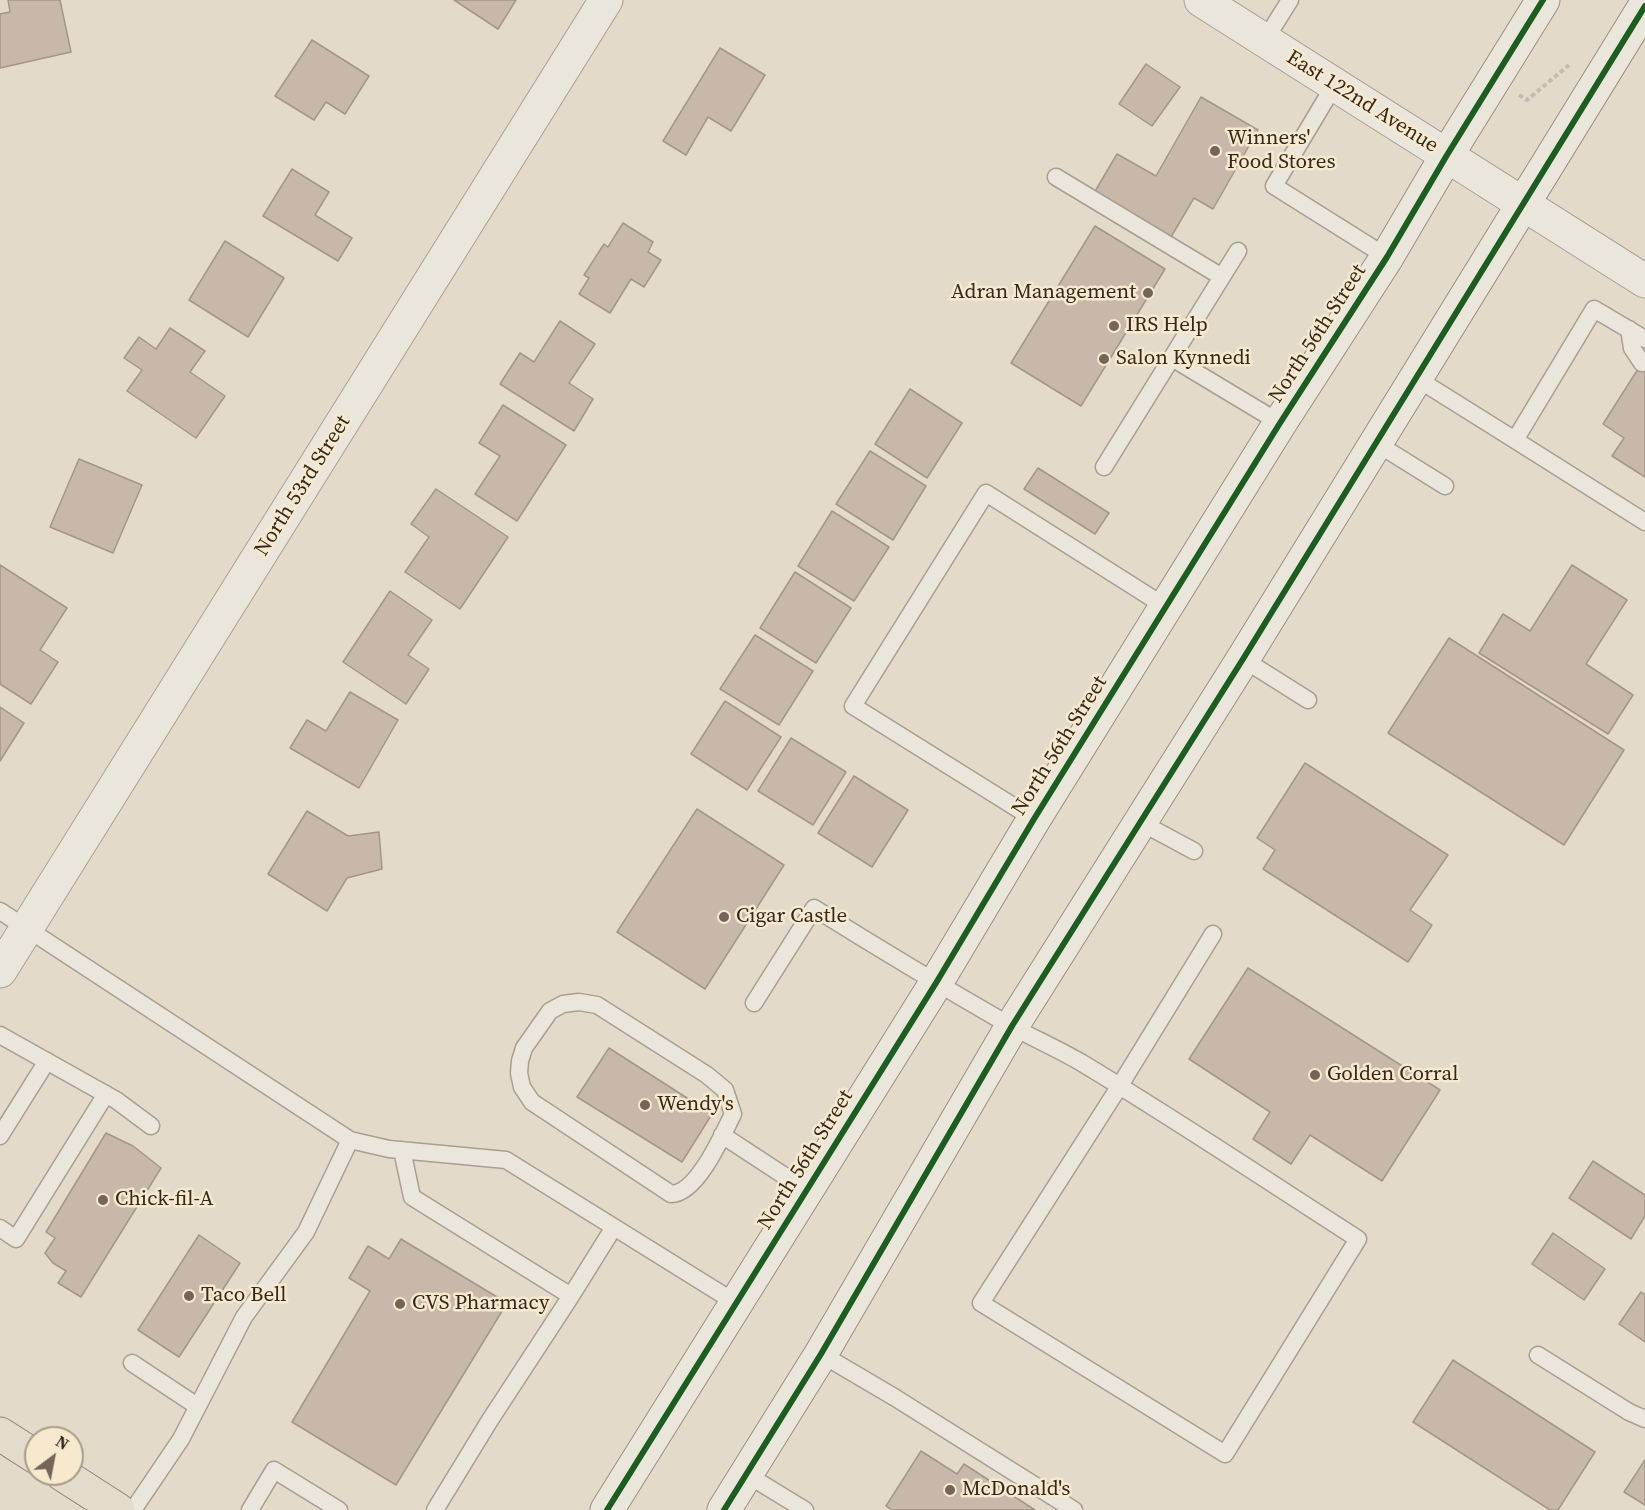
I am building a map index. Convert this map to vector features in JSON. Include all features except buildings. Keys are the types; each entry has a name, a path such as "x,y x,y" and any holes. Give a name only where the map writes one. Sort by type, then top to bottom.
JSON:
{"main road":[{"name":"North 53rd Street","path":"0,971 13,920 45,899 606,0"},
{"name":"East 122nd Avenue","path":"1201,0 1645,281"},
{"name":"North 56th Street","path":"607,1510 936,983 1166,606 1387,257 1543,0"},
{"path":"724,1510 821,1354 1012,1026 1243,659 1522,203 1644,9"},
{"path":"0,1434 24,1449"},
{"path":"81,1486 118,1510"}],"lane":[{"path":"1265,40 1290,0"},
{"path":"1335,84 1274,186 1387,257"},
{"path":"1056,177 1222,277"},
{"path":"1104,467 1238,251"},
{"path":"1515,440 1594,309 1645,339"},
{"path":"1629,329 1632,348 1642,363"},
{"path":"1172,358 1280,423"},
{"path":"1416,378 1645,522"},
{"path":"1376,443 1445,486"},
{"path":"1034,819 853,706 986,493 1166,606"},
{"path":"1243,659 1308,700"},
{"path":"1140,822 1194,851"},
{"path":"754,1003 814,908 936,983 1080,1062 1119,1087 1358,1239 1224,1455 981,1303 1119,1087 1213,934"},
{"path":"13,920 350,1140 402,1150 506,1160 736,1303"},
{"path":"579,1002 597,1005 707,1075 725,1090 733,1114 722,1135 692,1185 677,1194 671,1194 532,1102 522,1087 519,1073 524,1048 550,1011 563,1004 579,1002"},
{"path":"0,1035 106,1094 151,1126"},
{"path":"0,1136 48,1061"},
{"path":"0,1228 15,1239 106,1094"},
{"path":"722,1135 806,1190"},
{"path":"133,1510 181,1439 244,1317 306,1232 350,1140"},
{"path":"402,1150 412,1197 571,1296"},
{"path":"435,1510 614,1227"},
{"path":"821,1354 1074,1510"},
{"path":"1538,1355 1629,1412 1645,1419"},
{"path":"132,1363 197,1406"},
{"path":"250,1510 274,1470 339,1510"},
{"path":"746,1474 805,1510"}],"path":[{"path":"1518,95 1527,100 1571,63"}],"cycle path":[{"path":"607,1510 936,983 1034,819 1280,423 1387,257 1543,0"},
{"path":"724,1510 821,1354 1012,1026 1243,659 1645,6"}],"place":[{"name":"Winners' Food Stores","path":"1215,151"},
{"name":"Adran Management","path":"1148,293"},
{"name":"IRS Help","path":"1114,326"},
{"name":"Salon Kynnedi","path":"1104,359"},
{"name":"Cigar Castle","path":"724,917"},
{"name":"Golden Corral","path":"1315,1075"},
{"name":"Wendy's","path":"645,1105"},
{"name":"Chick-fil-A","path":"103,1200"},
{"name":"Taco Bell","path":"189,1296"},
{"name":"CVS Pharmacy","path":"400,1304"},
{"name":"McDonald's","path":"950,1490"}]}
